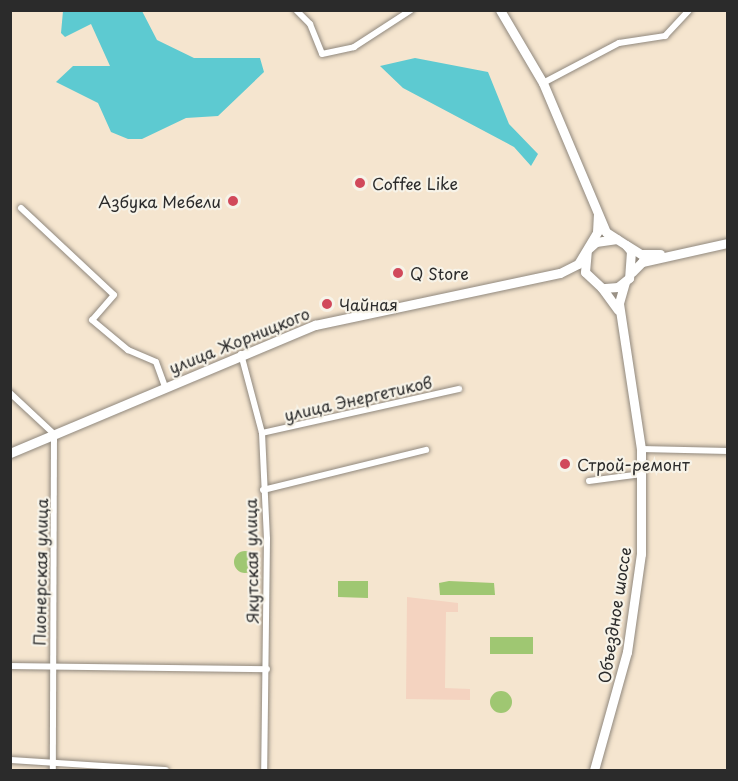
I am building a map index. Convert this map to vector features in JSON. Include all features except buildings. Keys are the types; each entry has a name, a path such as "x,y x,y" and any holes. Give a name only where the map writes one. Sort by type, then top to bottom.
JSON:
{"main road":[{"path":"500,10 543,83 606,232 641,254 672,254"},
{"path":"598,215 587,250 585,272 599,286 625,282 642,262 728,243"},
{"path":"587,250 596,242 617,239"},
{"path":"626,245 634,258 632,272"},
{"name":"улица Жорницкого","path":"560,273 578,264 587,250"},
{"name":"улица Жорницкого","path":"10,453 241,354 349,316 560,273 581,274 599,286"},
{"name":"Объездное шоссе","path":"594,771 624,663 638,583 641,449 621,318 625,282"},
{"name":"Объездное шоссе","path":"599,286 621,318"}],"street":[{"path":"296,10 310,24 322,54 354,47 411,10"},
{"path":"543,83 619,43 665,36 689,10"},
{"path":"21,208 114,295 92,320 128,350 156,362 165,387"},
{"name":"Якутская улица","path":"241,354 262,433 267,669 264,771"},
{"name":"улица Энергетиков","path":"262,433 459,389"},
{"path":"10,393 54,435"},
{"name":"Пионерская улица","path":"53,771 54,435"},
{"path":"641,449 728,451"},
{"path":"263,490 426,450"},
{"path":"589,481 642,474"},
{"path":"10,666 267,669"},
{"path":"10,760 53,760 166,771"}],"shaded area":[{"path":"407,597 458,603 458,612 446,612 445,688 470,689 470,700 406,699"}],"green space":[{"path":"245,551 253,554 256,562 253,570 245,573 237,570 234,562 237,554"},
{"path":"338,581 368,581 368,598 338,597"},
{"path":"449,581 494,583 495,595 440,595 439,583"},
{"path":"490,637 533,637 533,654 490,654"},
{"path":"501,691 509,694 512,702 509,710 501,713 493,710 490,702 493,694"}],"water":[{"path":"63,11 142,11 157,40 194,58 260,58 264,72 218,116 186,118 142,139 128,139 111,132 98,103 56,82 73,66 110,66 91,24 65,37 61,33"},
{"path":"415,58 488,72 509,124 538,154 531,166 514,147 403,88 380,66"}],"place":[{"name":"Coffee Like","path":"360,183"},
{"name":"Азбука Мебели","path":"233,201"},
{"name":"Q Store","path":"398,273"},
{"name":"Чайная","path":"327,304"},
{"name":"Строй-ремонт","path":"565,464"}]}
